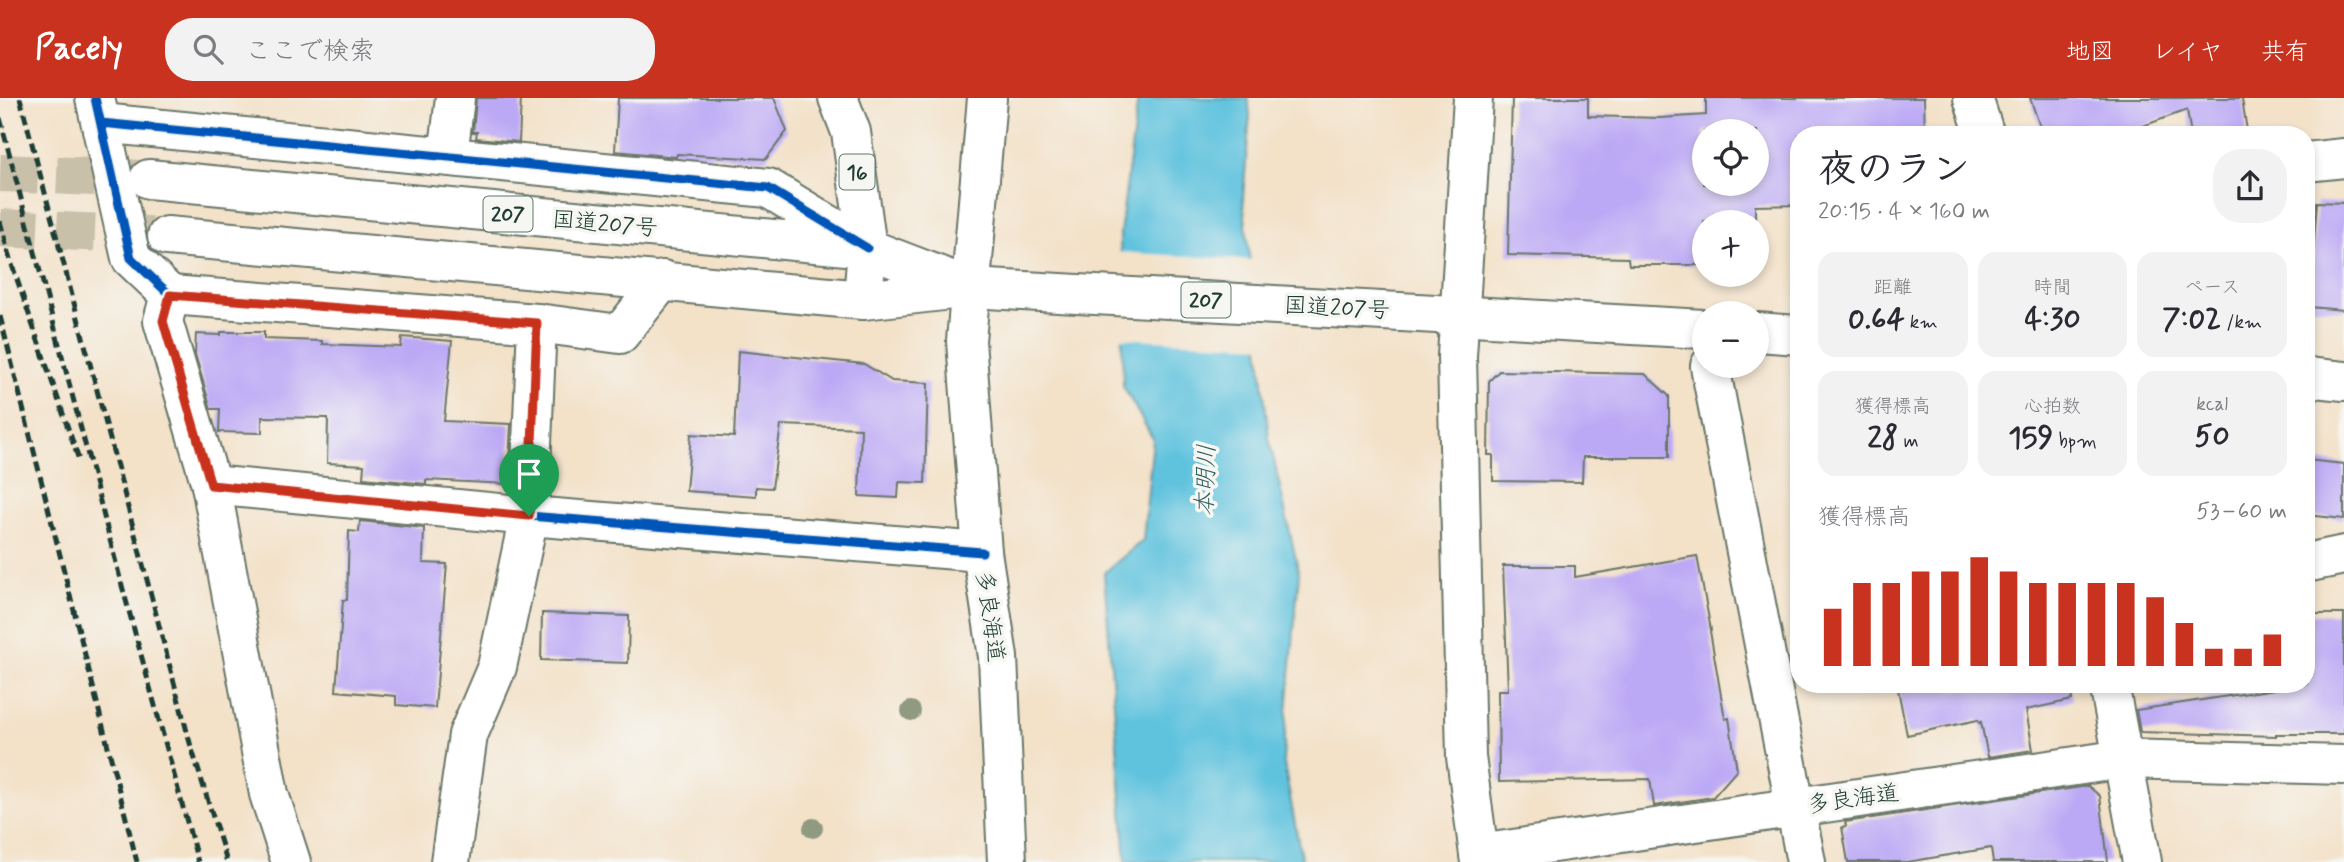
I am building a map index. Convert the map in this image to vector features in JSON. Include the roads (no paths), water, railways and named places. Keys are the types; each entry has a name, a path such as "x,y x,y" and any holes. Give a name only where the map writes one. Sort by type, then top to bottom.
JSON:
{"main road":[{"path":"448,156 455,98"},
{"name":"16","path":"838,98 851,132 867,248 863,300"},
{"name":"多良海道","path":"987,98 978,288 966,341 982,552 998,657 1007,862"},
{"path":"1474,98 1443,314 1457,356 1466,757 1479,858"},
{"path":"1973,98 1982,126"},
{"path":"663,280 620,334 537,323 170,295 131,258 98,111 448,156 768,188 867,248"},
{"path":"2315,161 2344,159"},
{"name":"国道207号","path":"149,179 867,248 978,288"},
{"name":"国道207号","path":"167,236 863,300 978,288 1692,328"},
{"path":"170,295 163,321 211,485 269,794 291,862"},
{"path":"450,862 468,735 496,667 529,516 537,323"},
{"path":"1769,333 1790,334"},
{"path":"1712,378 1806,862"},
{"path":"2315,378 2344,381"},
{"path":"211,485 529,516 982,552"},
{"path":"2315,561 2344,555"},
{"path":"2111,693 2142,862"},
{"name":"多良海道","path":"1479,858 2123,758 2344,765"}],"water":[{"name":"本明川","path":"1138,98 1248,98 1250,115 1243,198 1269,438 1299,573 1283,759 1302,862 1126,862 1104,573 1143,540 1153,439 1123,386 1120,233"}],"tunnel":[{"path":"0,173 145,179"},
{"path":"0,228 167,236"}],"railway":[{"path":"20,98 190,743 227,862"},
{"path":"0,118 121,582 198,862"},
{"path":"0,221 9,256 80,463"},
{"path":"0,316 137,862"}]}
